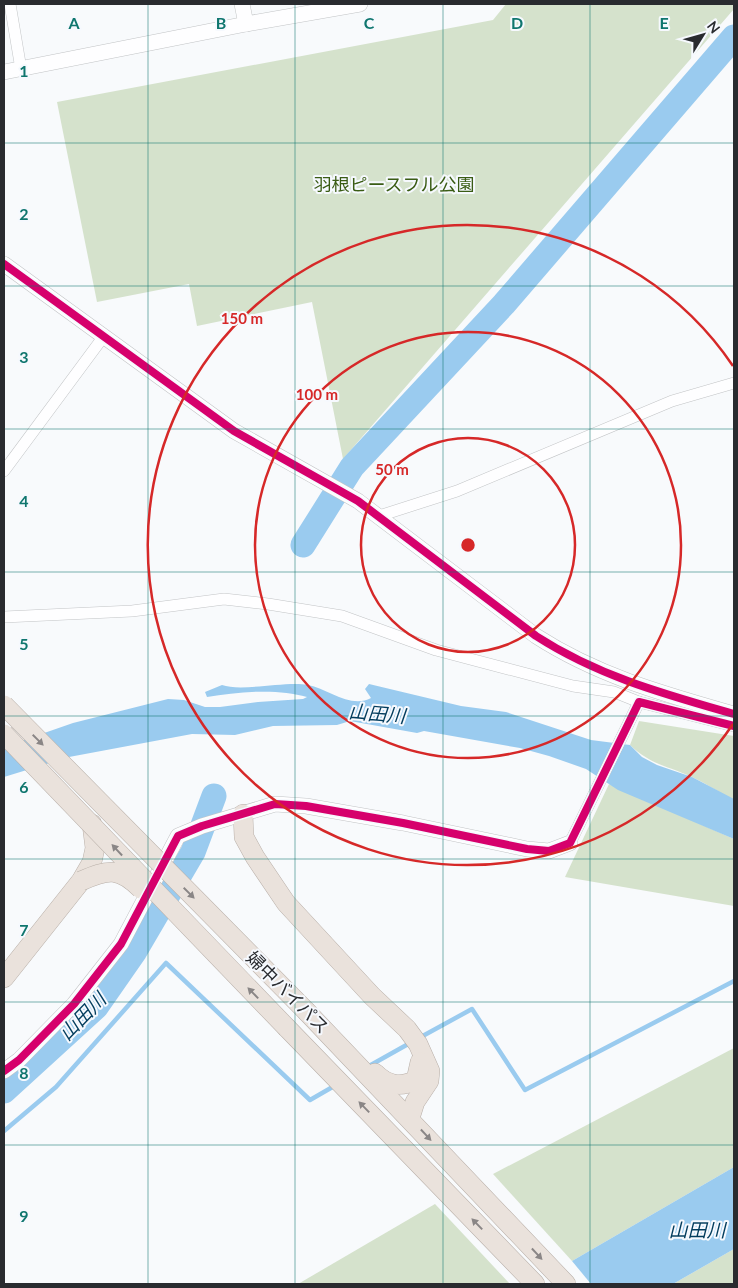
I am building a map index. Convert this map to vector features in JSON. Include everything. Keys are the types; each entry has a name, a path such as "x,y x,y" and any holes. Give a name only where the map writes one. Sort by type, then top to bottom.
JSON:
{"highway":[{"name":"婦中バイパス","path":"4,705 308,1012 566,1284"},
{"name":"婦中バイパス","path":"4,734 535,1284"},
{"path":"235,816 255,857 286,903 372,996 407,1029 418,1044 430,1070 428,1081 415,1102 410,1118"},
{"path":"4,978 81,882 92,862 95,848 92,824"},
{"path":"81,882 110,871 124,874 181,928 215,954"},
{"path":"308,1012 347,1044 381,1079 394,1085 407,1085 416,1080 420,1066 418,1044"}],"street":[{"path":"21,69 10,5 22,4"},
{"path":"242,4 246,24"},
{"path":"4,72 246,24 360,4"},
{"path":"4,264 234,431 358,500 536,636 567,656 637,686 734,714"},
{"path":"4,471 104,336"},
{"path":"378,516 457,491 672,401 734,383"},
{"path":"4,617 132,612 224,599 268,604 342,616 436,650 573,686 614,692 637,705 734,726"},
{"path":"4,1071 19,1060 74,1004 121,944 178,836 275,804 306,806 403,823 527,849 549,851 570,843 637,705"}],"green space":[{"name":"羽根ピースフル公園","path":"506,4 734,4 734,9 343,459 312,302 197,326 189,284 97,302 57,102 493,20"},
{"path":"639,721 734,736 734,800 698,780 653,761 638,752 630,745"},
{"path":"609,784 734,839 734,906 565,877"},
{"path":"734,1048 734,1167 572,1261 493,1174"},
{"path":"435,1204 510,1284 298,1284"},
{"path":"734,1249 734,1284 673,1284"}],"water":[{"name":"山田川","path":"288,684 308,685 348,700 363,701 371,698 365,689 369,684 461,706 506,712 591,740 630,745 642,757 657,765 692,777 734,799 734,839 618,790 586,769 549,756 520,748 424,731 417,733 350,721 337,725 273,726 235,735 192,734 69,757 4,777 4,747 73,723 168,699 184,700 205,707 220,707 303,699 307,697 283,692 244,692 207,697 205,692 222,685 240,687"},
{"name":"山田川","path":"734,1167 734,1249 673,1284 591,1284 572,1261"}],"waterway":[{"path":"303,545 352,467 504,304 734,37"},
{"name":"山田川","path":"4,1091 96,1007 135,951 193,852 214,796"},
{"path":"4,1131 56,1087 166,963 310,1100 336,1085"},
{"path":"419,1038 472,1009 525,1090 734,981"},
{"path":"369,1066 410,1043"}],"cycle path":[{"path":"4,264 234,431 358,501 536,636 559,650 607,673 657,691 734,714"},
{"path":"4,1071 19,1060 74,1004 121,944 178,836 202,826 275,804 306,806 403,823 527,849 549,851 570,843 639,702 734,726"}]}
